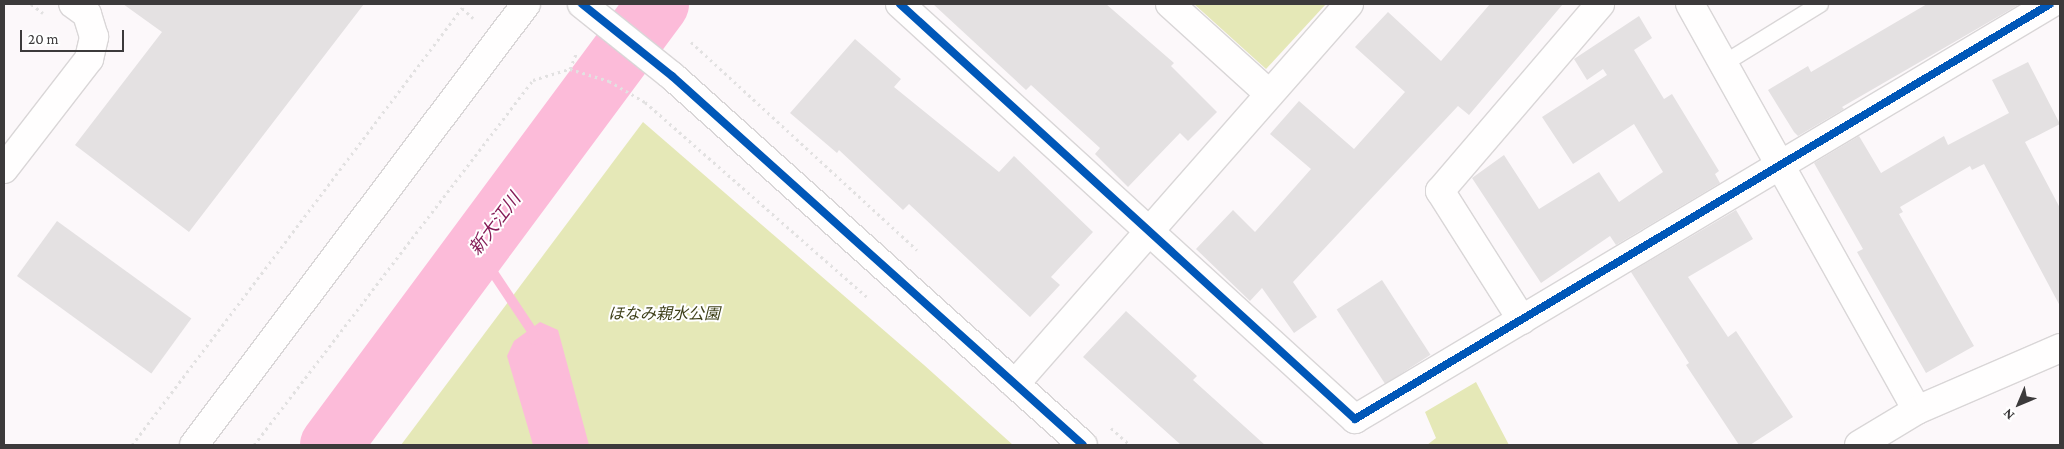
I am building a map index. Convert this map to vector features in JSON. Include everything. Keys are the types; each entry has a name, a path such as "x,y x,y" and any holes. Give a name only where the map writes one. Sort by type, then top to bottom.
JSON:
{"street":[{"path":"4,169 89,58 94,37 86,14 73,4"},
{"path":"194,445 526,4"},
{"path":"582,4 672,76 1083,445"},
{"path":"900,4 1355,419 2050,4"},
{"path":"1170,4 1268,93"},
{"path":"1015,384 1268,93 1349,4"},
{"path":"1522,320 1440,190 1600,4"},
{"path":"1690,4 1778,166 1917,410"},
{"path":"1859,445 1917,410 2060,348"}],"lane":[{"path":"1722,64 1820,4"}],"path":[{"path":"132,445 462,6 474,18"},
{"path":"691,42 918,251"},
{"path":"570,69 576,54"},
{"path":"254,445 533,80 570,69 609,81 645,102 872,302"},
{"path":"1108,425 1130,445"}],"green space":[{"path":"1194,4 1326,4 1266,69"},
{"name":"ほなみ親水公園","path":"643,122 924,365 1013,445 401,445"},
{"path":"1476,382 1509,445 1427,445 1436,438 1425,412"}],"shaded area":[{"path":"540,322 558,330 589,445 533,445 507,356 514,341"}],"building":[{"path":"123,4 364,4 189,232 75,145 162,32"},
{"path":"933,4 1106,4 1174,63 1171,66 1217,112 1188,141 1180,133 1128,187 1095,154 1100,148 1031,85 1026,90"},
{"path":"1490,4 1563,4 1469,115 1458,106 1293,282 1317,317 1294,333 1262,288 1250,301 1196,249 1233,210 1255,232 1311,169 1270,134 1299,101 1354,149 1405,92 1355,47 1388,12 1441,61"},
{"path":"1927,4 2020,4 1842,107 1844,109 1798,136 1794,132 1768,90 1808,66 1811,72"},
{"path":"1639,16 1652,38 1634,50 1664,99 1672,94 1719,171 1715,174 1720,183 1616,245 1610,236 1541,283 1472,178 1504,155 1539,209 1599,172 1619,202 1663,172 1634,124 1573,164 1542,117 1607,75 1603,69 1587,80 1574,59"},
{"path":"855,39 901,79 894,87 999,172 1014,156 1093,232 1051,277 1060,285 1030,317 909,204 903,210 839,150 837,153 790,113"},
{"path":"2028,62 2060,124 2025,142 2060,208 2060,306 1984,164 1972,170 1970,166 1900,207 1903,212 1899,214 1974,346 1926,373 1857,252 1863,249 1814,163 1859,136 1881,173 1944,136 1948,145 2009,113 1992,80"},
{"path":"1736,210 1753,239 1688,277 1728,337 1736,331 1793,417 1750,445 1739,445 1686,365 1689,363 1631,272"},
{"path":"57,221 191,319 151,374 17,276"},
{"path":"1382,280 1430,355 1385,384 1337,309"},
{"path":"1126,311 1197,376 1193,380 1265,445 1181,445 1083,357"}],"waterway":[{"name":"新大江川","path":"331,445 658,4"},
{"path":"478,250 532,331 534,340"}],"cycle path":[{"path":"582,4 672,76 1083,445"},
{"path":"900,4 1355,419 2050,4"}]}
